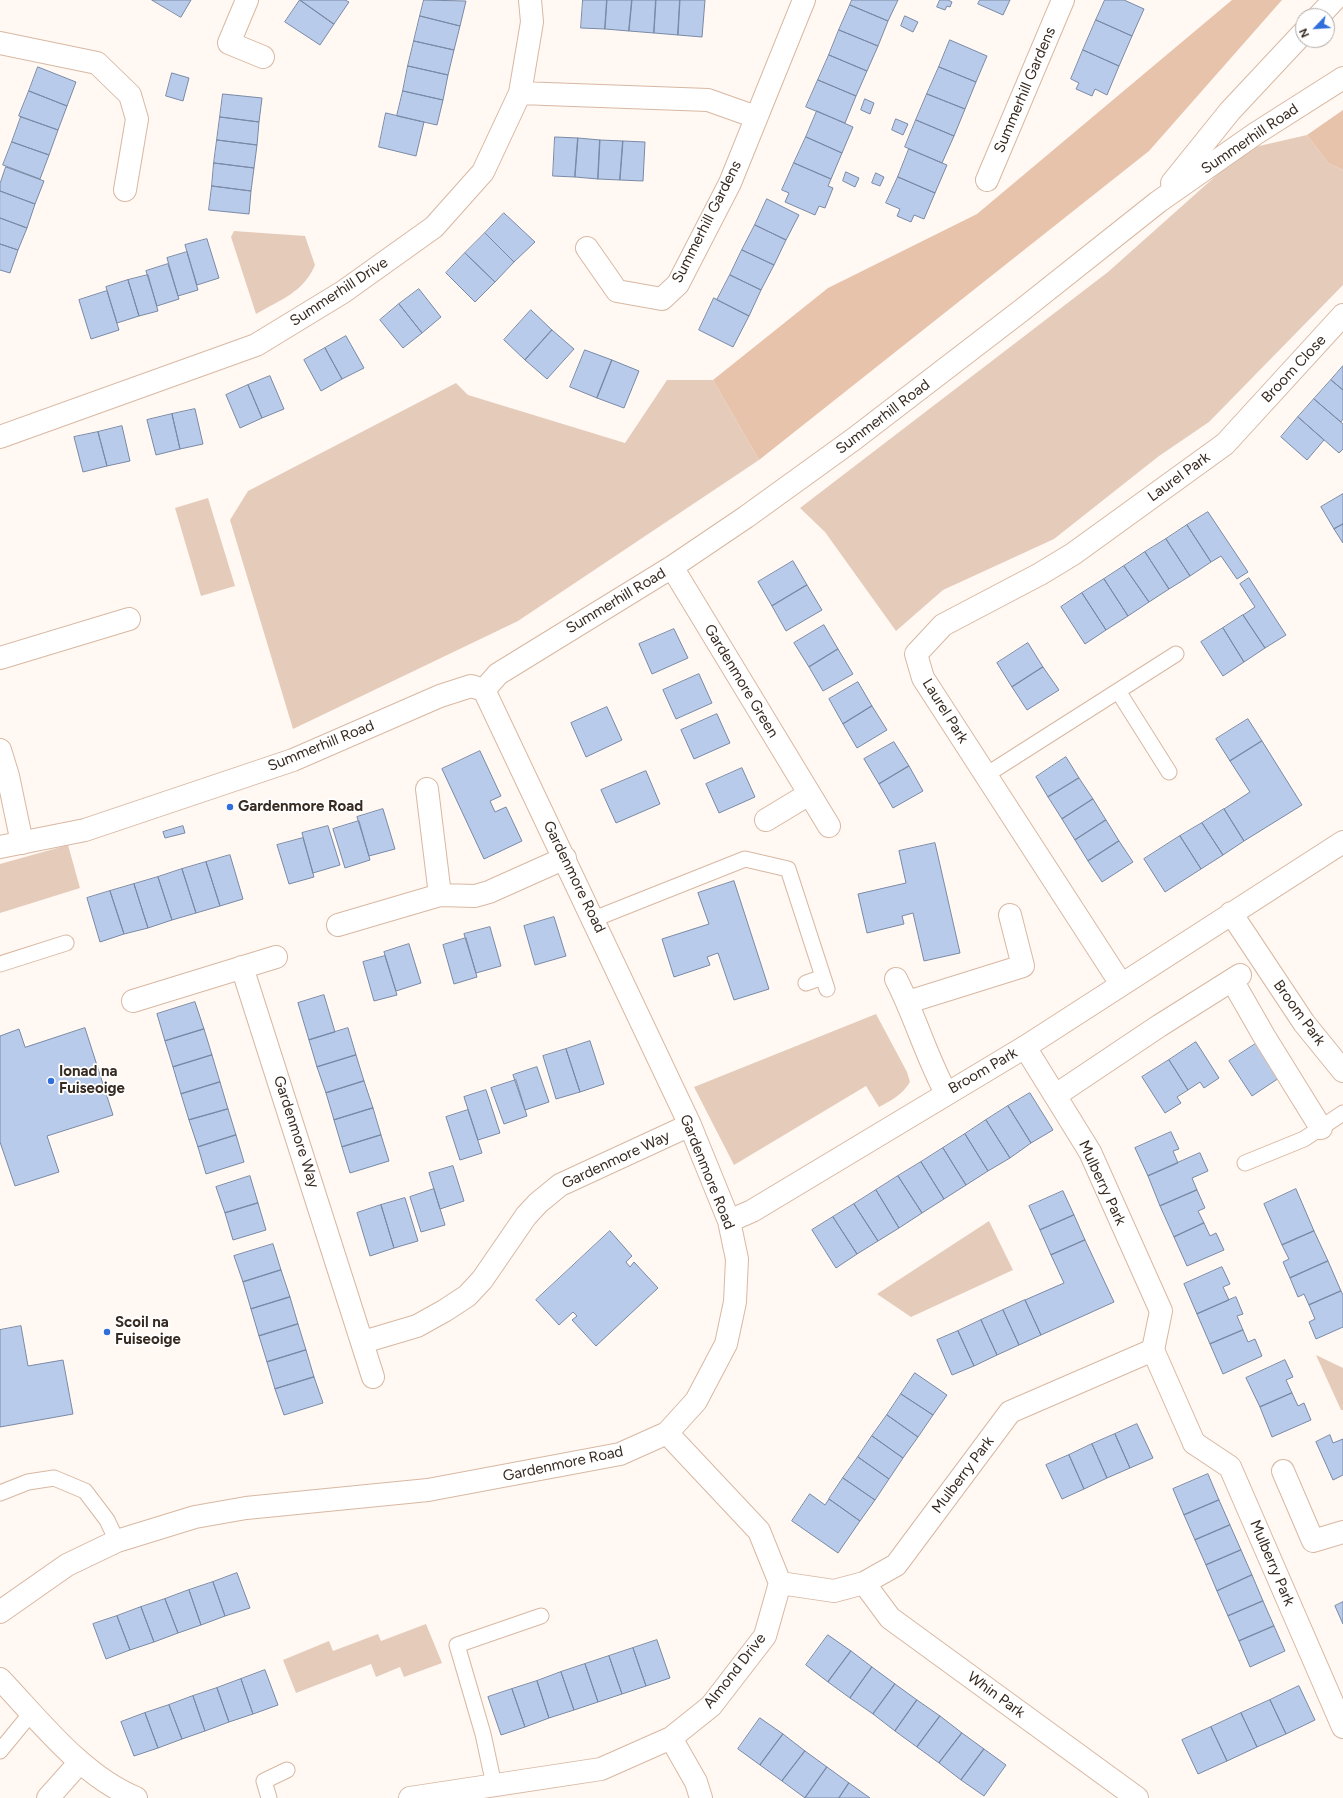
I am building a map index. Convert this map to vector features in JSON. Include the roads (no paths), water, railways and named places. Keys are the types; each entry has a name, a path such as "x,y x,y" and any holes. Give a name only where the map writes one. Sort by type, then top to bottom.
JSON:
{"street":[{"path":"247,0 229,42 263,57"},
{"name":"Summerhill Drive","path":"0,438 256,345 344,292 434,227 483,172 520,93 532,22 530,0"},
{"name":"Summerhill Gardens","path":"588,248 617,291 662,299 678,284 730,183 804,0"},
{"name":"Summerhill Gardens","path":"987,180 1063,0"},
{"path":"1326,8 1334,0"},
{"name":"Summerhill Road","path":"1158,202 1230,111 1295,42"},
{"path":"0,43 97,63 130,95 137,119 125,190"},
{"name":"Summerhill Road","path":"0,847 86,830 293,760 440,696 471,686 484,690 498,674 672,567 746,518 854,439 1022,310 1158,202 1255,134 1343,78"},
{"path":"520,93 708,100 756,117"},
{"name":"Broom Close","path":"1244,423 1343,315"},
{"name":"Laurel Park","path":"1120,984 923,678 916,654 943,625 1040,574 1073,554 1226,444 1244,423"},
{"name":"Gardenmore Green","path":"672,567 829,826"},
{"path":"0,658 129,619"},
{"name":"Gardenmore Road","path":"0,1612 67,1566 117,1541 195,1517 246,1508 428,1490 620,1454 667,1432 696,1402 726,1344 735,1302 737,1259 729,1221 690,1125 594,919 484,690"},
{"path":"0,750 8,776 22,843"},
{"path":"427,789 440,894"},
{"path":"766,820 809,794"},
{"name":"Broom Park","path":"729,1221 752,1211 946,1093 1025,1047 1120,984 1343,842"},
{"path":"338,925 440,894 474,896 489,892 565,858"},
{"name":"Broom Park","path":"1231,913 1304,1023 1343,1071"},
{"path":"908,1002 1023,966 1010,915"},
{"path":"133,1001 276,957"},
{"name":"Gardenmore Way","path":"242,968 363,1342 373,1378"},
{"path":"1056,1095 1159,1026 1236,978 1321,1128"},
{"path":"896,979 908,1002 933,1069 946,1093"},
{"name":"Mulberry Park","path":"1025,1047 1090,1152 1160,1311 1153,1350 1194,1443 1230,1466 1343,1727"},
{"name":"Gardenmore Way","path":"363,1342 417,1326 467,1296 482,1280 526,1216 538,1203 560,1185 690,1125"},
{"name":"Mulberry Park","path":"780,1583 834,1591 864,1582 896,1565 1010,1412 1153,1350"},
{"path":"667,1432 759,1530 780,1583"},
{"path":"1283,1470 1313,1541 1343,1532"},
{"name":"Whin Park","path":"864,1582 890,1618 1137,1798"},
{"name":"Almond Drive","path":"410,1798 455,1795 494,1785 601,1769 671,1738 711,1706 765,1636 780,1583"},
{"path":"0,1679 80,1762 118,1791 136,1798"},
{"path":"671,1738 696,1782 701,1798"},
{"path":"48,1798 80,1762"}],"lane":[{"path":"986,775 1176,654"},
{"path":"1118,691 1169,772"},
{"path":"594,919 745,859 788,869 825,983 806,983"},
{"path":"0,964 66,944"},
{"path":"1245,1163 1304,1139 1343,1113"},
{"path":"0,1492 28,1482 54,1478 85,1491 107,1520 117,1541"},
{"path":"494,1785 483,1734 457,1645 541,1616"},
{"path":"0,1751 32,1712"},
{"path":"269,1798 264,1781 287,1770"}],"place":[{"name":"Gardenmore Road","path":"230,807"},
{"name":"Ionad na Fuiseoige","path":"51,1081"},
{"name":"Scoil na Fuiseoige","path":"107,1332"}]}
